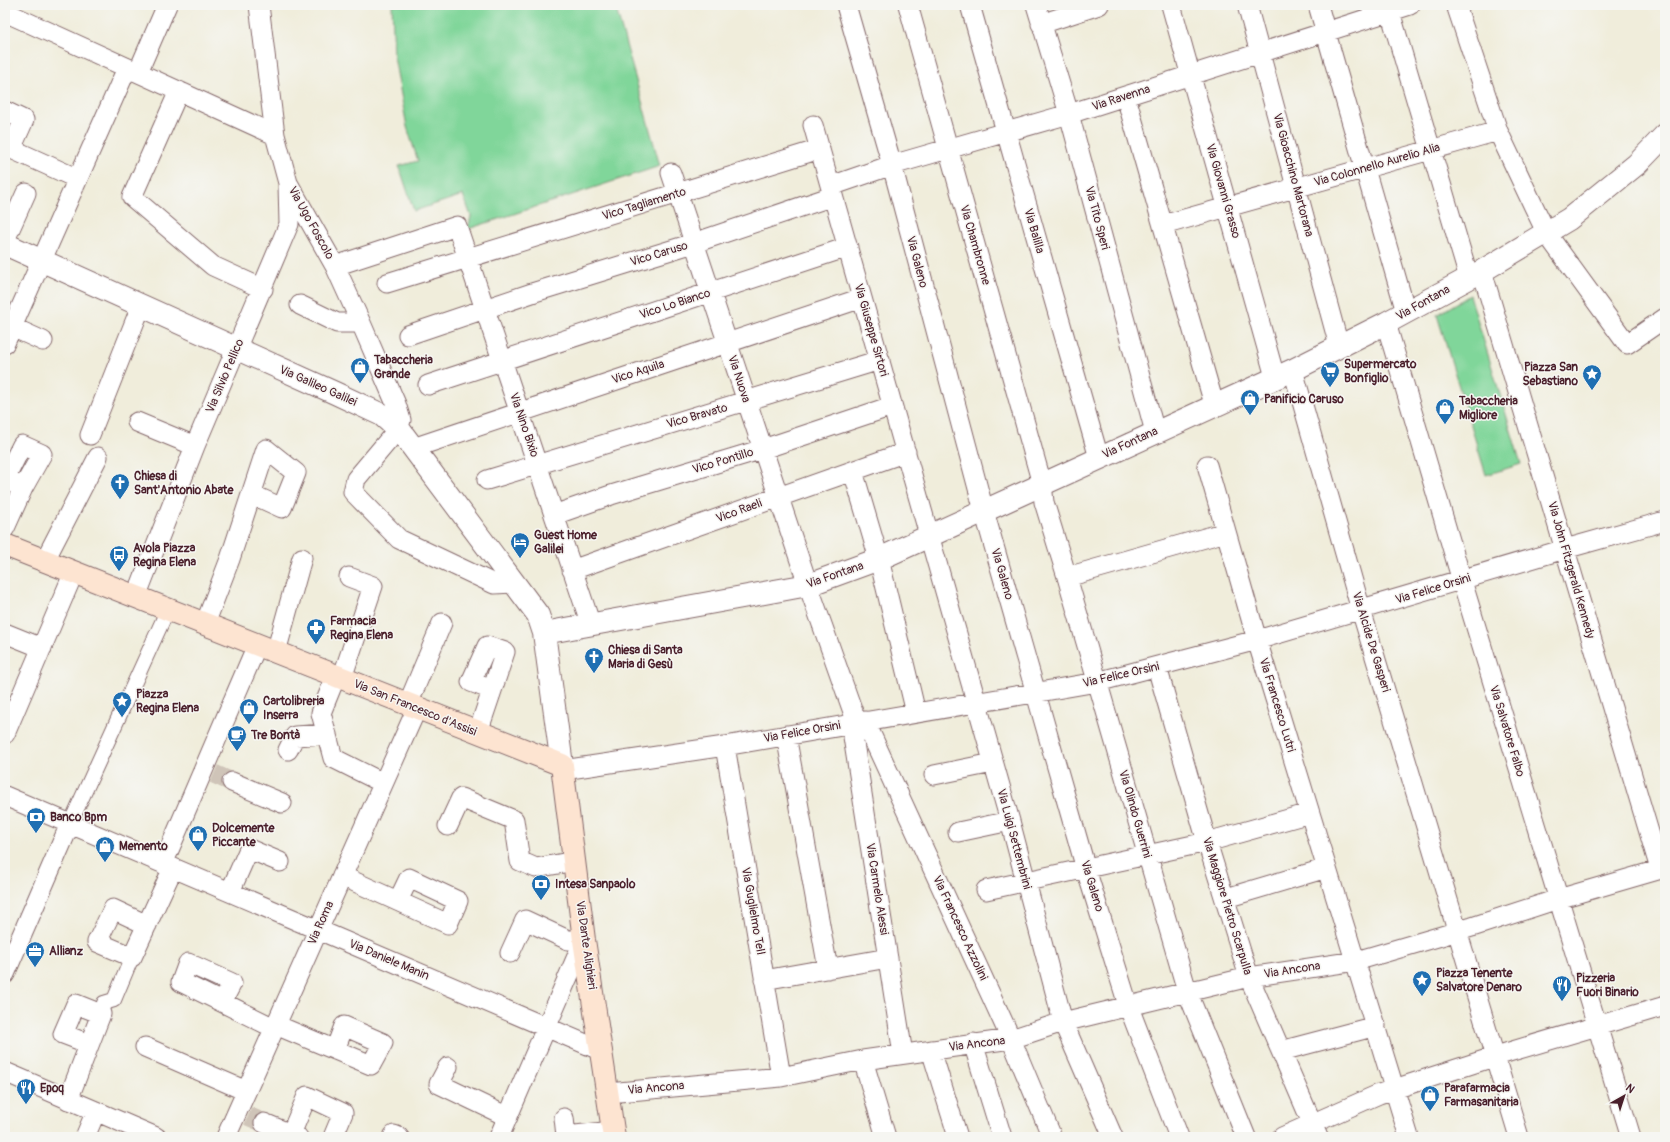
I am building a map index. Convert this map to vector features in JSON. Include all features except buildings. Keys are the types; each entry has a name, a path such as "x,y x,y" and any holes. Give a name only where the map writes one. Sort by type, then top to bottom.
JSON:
{"main road":[{"path":"5,545 60,567"},
{"name":"Via San Francesco d'Assisi","path":"60,567 168,609 208,617 267,649 478,732 562,768"},
{"name":"Via Dante Alighieri","path":"562,768 584,940 602,1052 613,1134"}],"street":[{"path":"43,341 9,328 78,179 132,70 167,5"},
{"name":"Via Ugo Foscolo","path":"259,5 275,135 288,183 335,266 362,323 396,404 401,420 398,429"},
{"name":"Via Galeno","path":"846,5 892,165 984,511 1086,868 1128,1005 1180,1137"},
{"name":"Via Chambronne","path":"908,5 1042,484"},
{"name":"Via Balilla","path":"970,5 1099,458"},
{"name":"Via Tito Speri","path":"1036,5 1069,114 1155,432"},
{"path":"1042,24 1099,5"},
{"name":"Via Giovanni Grasso","path":"1171,5 1228,207 1284,373"},
{"name":"Via Gioacchino Martorana","path":"1247,5 1339,346"},
{"path":"1318,5 1406,312"},
{"name":"Via Ravenna","path":"832,191 892,165 1126,97 1326,32 1388,8 1410,5"},
{"path":"1456,5 1498,131 1548,234 1627,344 1665,318"},
{"name":"Via John Fitzgerald Kennedy","path":"1388,8 1431,150 1476,275 1565,549 1662,869"},
{"path":"5,12 275,135"},
{"path":"179,91 132,198 213,266 263,289"},
{"path":"1126,97 1214,404"},
{"path":"5,111 24,120 8,147 78,179"},
{"name":"Via Giuseppe Sirtori","path":"813,125 929,536"},
{"name":"Via Colonnello Aurelio Alia","path":"1163,225 1498,131"},
{"name":"Via Fontana","path":"544,633 808,585 879,559 1284,373 1386,323 1476,275 1548,234 1569,219 1637,164 1665,135"},
{"name":"Vico Tagliamento","path":"387,283 820,149"},
{"name":"Via Nuova","path":"671,173 778,497 858,723"},
{"name":"Via Silvio Pellico","path":"136,597 195,446 263,289 289,224 288,183"},
{"name":"Vico Caruso","path":"408,335 535,292 694,243 832,191"},
{"path":"5,240 26,193"},
{"name":"Via Nino Bixio","path":"335,266 457,226 590,625"},
{"name":"Via Galileo Galilei","path":"5,244 382,416 398,429 414,448 538,615 544,633"},
{"name":"Vico Lo Bianco","path":"428,385 848,247"},
{"name":"Vico Aquila","path":"414,448 862,298"},
{"path":"300,305 337,323 362,323"},
{"path":"90,435 141,306"},
{"name":"Via Salvatore Falbo","path":"1386,323 1558,899 1631,1137"},
{"name":"Vico Bravato","path":"487,480 536,464 747,402 880,360"},
{"name":"Via Alcide De Gasperi","path":"1284,373 1461,924 1502,1061"},
{"name":"Vico Pontillo","path":"554,515 611,495 763,449 892,406"},
{"path":"137,422 195,446"},
{"path":"398,429 356,479 353,492 399,539 494,584 514,583"},
{"path":"5,528 23,488 42,454 22,445"},
{"path":"208,617 266,449 296,473 282,508 251,494"},
{"name":"Vico Raeli","path":"572,570 906,452"},
{"path":"5,734 36,646 60,567 98,457"},
{"name":"Via Francesco Lutri","path":"1207,464 1257,640 1327,868 1349,956 1376,1026 1391,1095"},
{"path":"853,471 879,559 916,713"},
{"name":"Via Olindo Guerrini","path":"1042,484 1044,502 1067,576 1146,856 1187,991 1246,1137"},
{"name":"Via Felice Orsini","path":"562,768 725,746 1097,682 1257,640 1665,521"},
{"path":"1067,576 1226,532"},
{"name":"Via Luigi Settembrini","path":"929,536 1010,821 1063,1022 1113,1137"},
{"path":"68,1100 104,1003 114,1000 170,870 209,772 267,649 302,558"},
{"path":"349,577 373,586 339,677 321,713 333,758 384,783"},
{"path":"5,974 67,830 168,609"},
{"name":"Via Roma","path":"226,1137 250,1117 246,1091 384,783 442,623"},
{"path":"5,633 36,646"},
{"name":"Via Dante Alighieri","path":"544,633 562,768"},
{"path":"478,732 505,652 487,646"},
{"name":"Via Maggiore Pietro Scarpulla","path":"1157,667 1207,842 1226,898 1249,977 1315,1130"},
{"name":"Via Carmelo Alessi","path":"858,723 888,958 903,1054"},
{"name":"Via Francesco Azzolini","path":"858,723 1012,1039 1052,1137"},
{"path":"288,750 295,736 327,734"},
{"path":"786,735 828,969"},
{"name":"Via Guglielmo Tell","path":"725,746 781,1077"},
{"path":"934,776 993,763"},
{"path":"232,782 282,803"},
{"name":"Via Daniele Manin","path":"5,796 67,830 230,892 602,1052"},
{"path":"448,826 461,798 514,820 520,861 536,868 575,861"},
{"path":"986,890 1207,842 1310,813"},
{"path":"958,832 1010,821"},
{"path":"230,892 249,849 280,862"},
{"path":"1226,898 1327,868"},
{"path":"1461,924 1558,899 1662,869"},
{"path":"342,876 448,924 458,901 409,878 398,901"},
{"path":"132,957 97,942 113,909 147,925"},
{"path":"499,1137 584,940 568,940 524,920 510,953"},
{"name":"Via Ancona","path":"608,1093 781,1077 863,1060 973,1043 1012,1039 1063,1022 1128,1005 1349,956 1461,924"},
{"path":"764,980 888,958"},
{"path":"188,963 181,982 275,1027 371,1065 383,1043 344,1026 335,1050"},
{"path":"89,1044 63,1034 76,1004 101,1014"},
{"path":"1282,1137 1315,1130 1391,1095 1502,1061 1597,1026 1665,1006"},
{"path":"1281,1051 1376,1026"},
{"path":"973,1043 1002,1137"},
{"path":"145,1047 246,1091"},
{"path":"931,1050 958,1137"},
{"path":"863,1060 886,1137"},
{"path":"1502,1061 1519,1137"},
{"path":"448,1067 440,1084 508,1117"},
{"path":"5,1072 156,1137"},
{"path":"1391,1095 1409,1137"},
{"path":"250,1117 294,1135 308,1096 343,1113 333,1137"},
{"path":"85,1137 96,1112"},
{"path":"564,1118 566,1136 613,1134"}],"green space":[{"path":"392,5 615,5 660,166 468,229 471,216 463,195 414,211 399,166 418,161 407,127 394,57"},
{"path":"1470,295 1521,464 1486,475 1437,315"}],"tunnel":[{"path":"214,774 232,782"},
{"path":"248,1116 264,1123"}],"place":[{"name":"Tabaccheria Grande","path":"360,384"},
{"name":"Supermercato Bonfiglio","path":"1330,388"},
{"name":"Piazza San Sebastiano","path":"1592,391"},
{"name":"Panificio Caruso","path":"1250,416"},
{"name":"Tabaccheria Migliore","path":"1445,425"},
{"name":"Chiesa di Sant'Antonio Abate","path":"120,500"},
{"name":"Guest Home Galilei","path":"520,559"},
{"name":"Avola Piazza Regina Elena","path":"119,572"},
{"name":"Farmacia Regina Elena","path":"316,645"},
{"name":"Chiesa di Santa Maria di Gesù","path":"594,674"},
{"name":"Piazza Regina Elena","path":"122,718"},
{"name":"Cartolibreria Inserra","path":"249,725"},
{"name":"Tre Bontà","path":"237,752"},
{"name":"Banco Bpm","path":"36,834"},
{"name":"Dolcemente Piccante","path":"198,852"},
{"name":"Memento","path":"105,863"},
{"name":"Intesa Sanpaolo","path":"541,901"},
{"name":"Allianz","path":"35,968"},
{"name":"Piazza Tenente Salvatore Denaro","path":"1422,997"},
{"name":"Pizzeria Fuori Binario","path":"1562,1002"},
{"name":"Epoq","path":"26,1105"},
{"name":"Parafarmacia Farmasanitaria","path":"1430,1112"}]}
